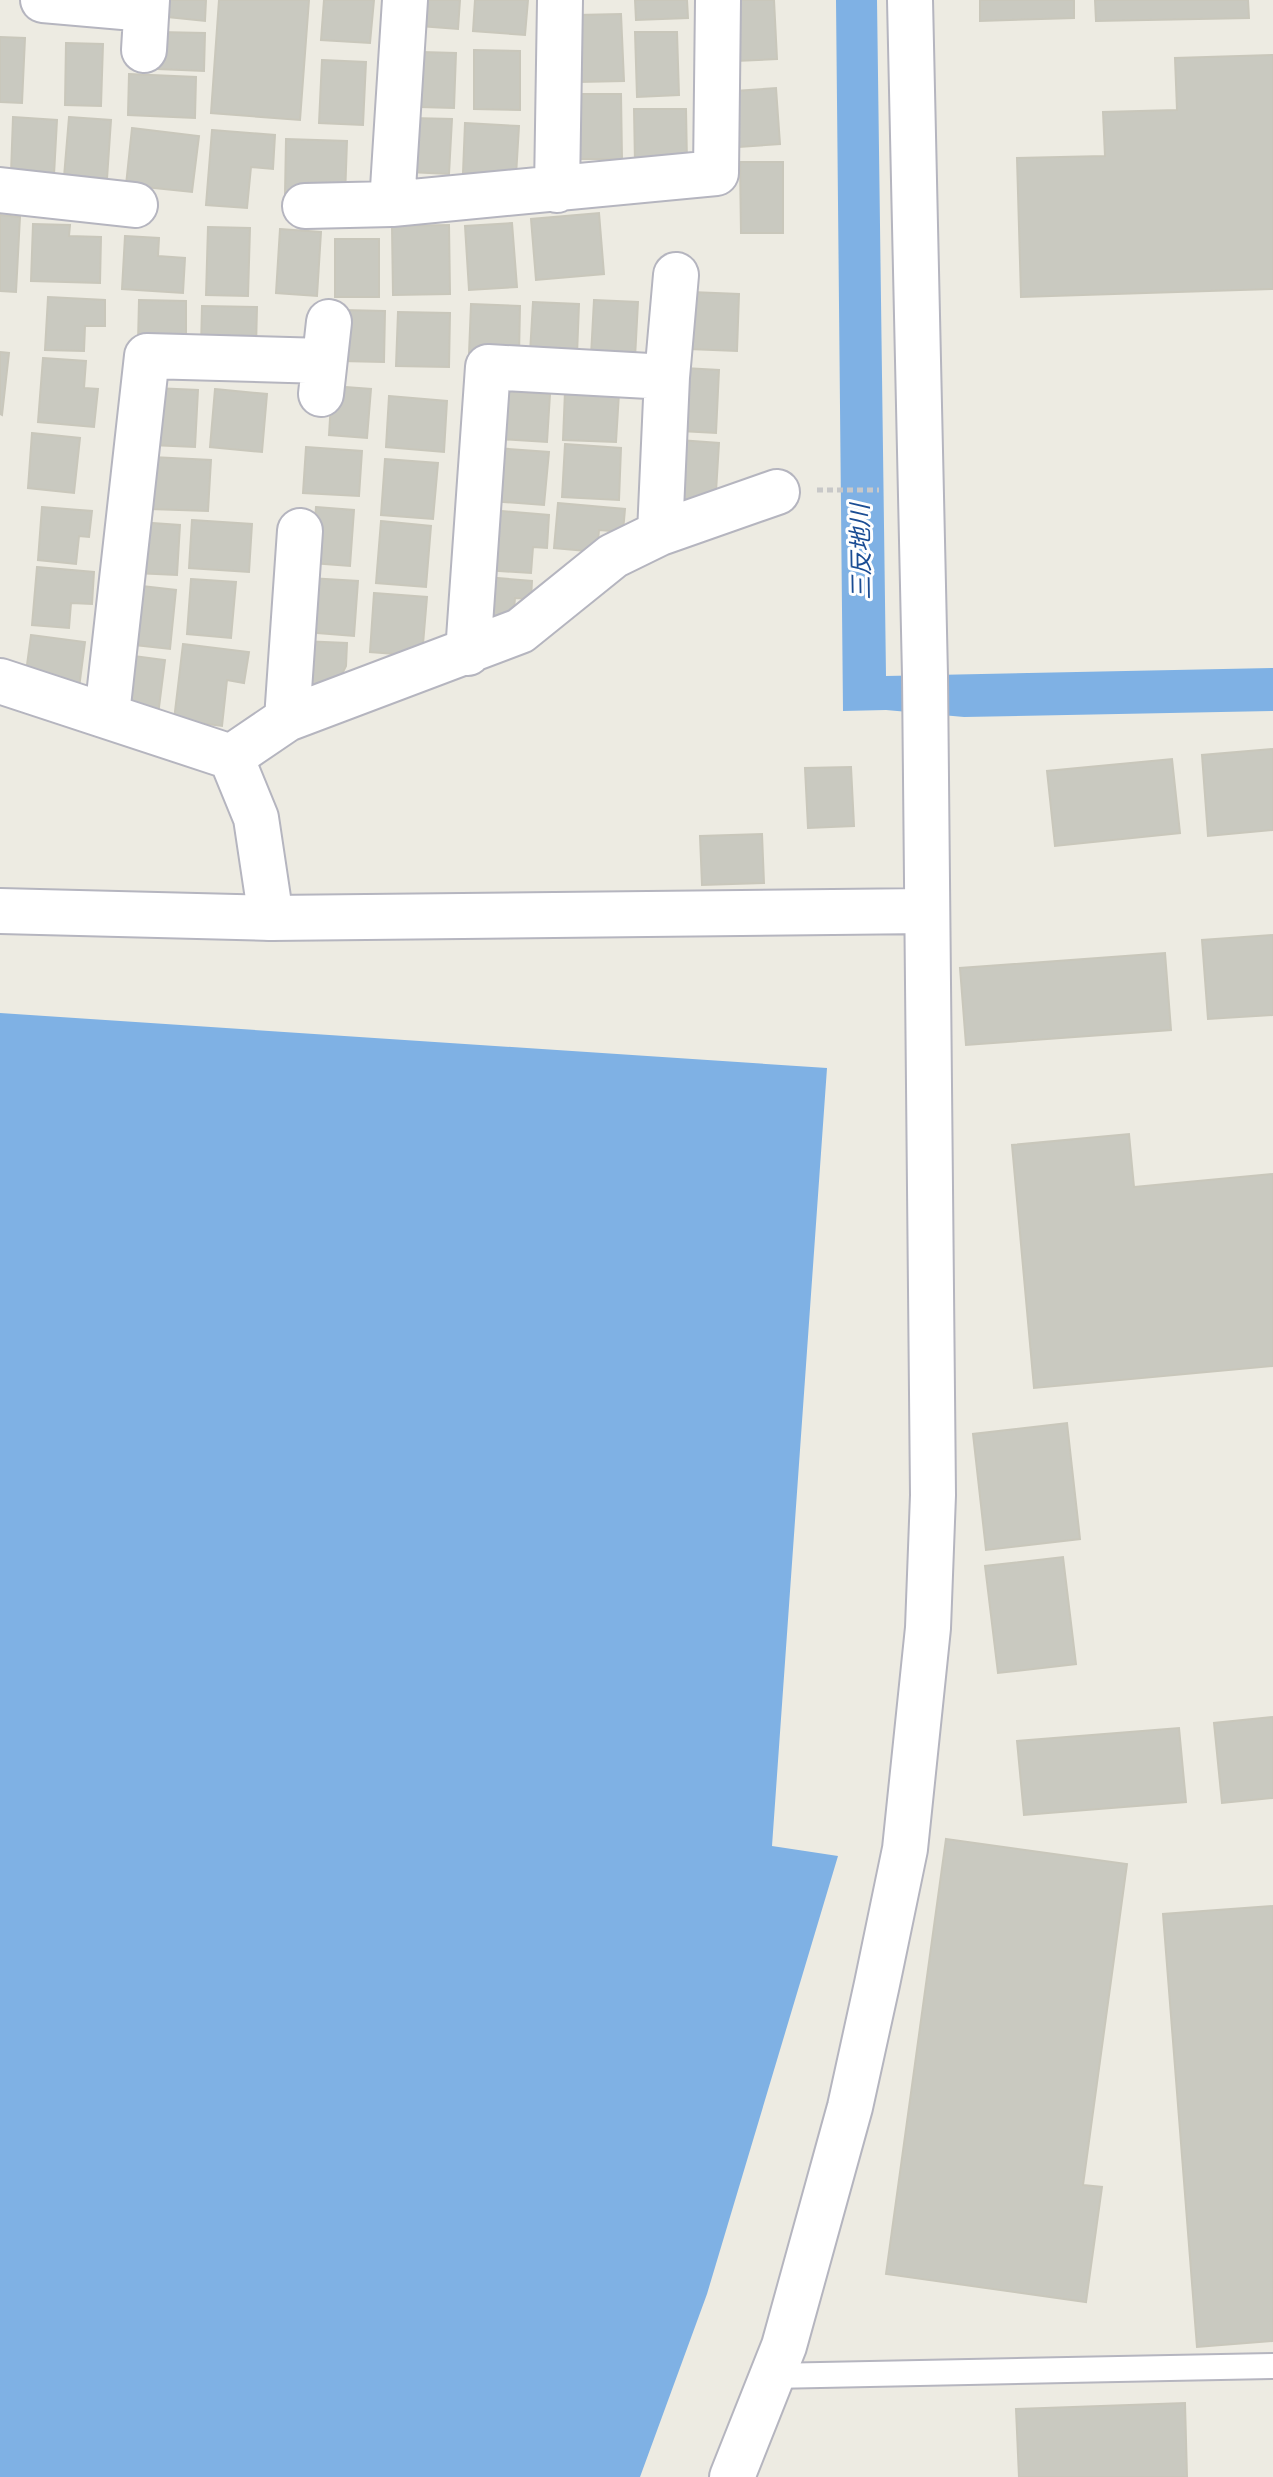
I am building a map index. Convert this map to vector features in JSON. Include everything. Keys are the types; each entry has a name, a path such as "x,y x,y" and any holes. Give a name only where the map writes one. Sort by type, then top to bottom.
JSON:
{"street":[{"path":"43,0 146,20"},
{"path":"392,204 405,0"},
{"path":"557,190 560,0"},
{"path":"305,206 392,204 716,173 718,0"},
{"path":"732,2477 771,2376 814,2243 850,2107 905,1849 928,1628 933,1495 927,911 910,0"},
{"path":"0,190 135,205"},
{"path":"660,533 667,377 676,275"},
{"path":"107,714 147,356 324,359"},
{"path":"468,653 488,367 667,377"},
{"path":"231,757 287,719 520,631 613,556 660,533 777,492"},
{"path":"287,719 300,531"},
{"path":"0,681 231,757 256,818 271,918"},
{"path":"0,911 271,918 927,911"}],"lane":[{"path":"771,2376 1273,2366"}],"path":[{"path":"833,489 889,490"}],"water":[{"name":"三反地川","path":"836,0 877,0 886,676 1273,668 1273,711 964,717 886,710 843,711"},
{"path":"0,1013 827,1068 772,1846 838,1856 707,2294 640,2477 0,2477"}],"building":[{"path":"169,0 206,0 205,21 168,17"},
{"path":"219,0 309,0 300,120 211,113"},
{"path":"324,0 374,0 370,43 321,40"},
{"path":"422,0 460,0 458,29 420,26"},
{"path":"475,0 528,0 525,35 473,31"},
{"path":"635,0 687,0 688,18 636,20"},
{"path":"734,0 774,0 777,59 736,61"},
{"path":"980,0 1074,0 1074,18 980,21"},
{"path":"1095,0 1248,0 1249,18 1096,21"},
{"path":"621,14 624,81 579,82 577,15"},
{"path":"159,32 205,33 204,71 158,69"},
{"path":"635,32 677,32 679,95 637,97"},
{"path":"0,37 25,38 22,103 0,102"},
{"path":"66,43 103,44 101,106 65,105"},
{"path":"474,50 520,51 520,110 474,109"},
{"path":"421,52 456,53 454,108 420,107"},
{"path":"1273,55 1273,289 1021,297 1017,158 1105,156 1103,112 1177,110 1175,58"},
{"path":"322,60 366,62 363,125 319,123"},
{"path":"129,74 196,77 195,118 128,115"},
{"path":"776,88 780,144 739,147 735,91"},
{"path":"578,94 621,94 622,159 579,159"},
{"path":"634,109 686,109 687,163 635,164"},
{"path":"13,117 57,120 54,175 11,173"},
{"path":"69,117 111,120 107,179 64,177"},
{"path":"411,118 452,119 449,174 409,172"},
{"path":"465,123 519,126 516,176 463,173"},
{"path":"132,128 199,136 192,192 126,185"},
{"path":"212,130 275,135 273,169 251,167 247,208 206,205"},
{"path":"286,139 347,141 345,197 285,195"},
{"path":"740,162 783,162 783,233 741,233"},
{"path":"599,213 604,274 536,280 531,219"},
{"path":"0,215 20,217 16,292 0,291"},
{"path":"512,223 517,287 469,290 465,226"},
{"path":"33,224 70,225 69,236 101,237 100,283 31,281"},
{"path":"449,225 450,294 393,295 392,226"},
{"path":"208,227 250,228 248,296 206,295"},
{"path":"280,229 321,232 317,296 276,293"},
{"path":"125,236 159,238 158,256 185,258 183,293 122,289"},
{"path":"335,239 379,239 379,297 335,297"},
{"path":"691,292 739,294 737,351 689,349"},
{"path":"48,297 105,300 105,326 85,326 84,351 45,350"},
{"path":"139,300 186,301 186,343 138,343"},
{"path":"594,300 638,302 635,358 591,356"},
{"path":"533,302 579,304 577,355 530,353"},
{"path":"471,304 520,306 519,355 469,354"},
{"path":"202,306 257,307 256,348 201,347"},
{"path":"342,310 385,311 384,362 341,361"},
{"path":"398,312 450,313 449,367 396,366"},
{"path":"0,352 9,353 2,415 0,414"},
{"path":"43,358 86,361 84,388 98,389 94,427 38,422"},
{"path":"684,368 719,370 716,433 681,431"},
{"path":"332,386 371,389 367,438 329,435"},
{"path":"154,388 198,390 195,447 151,445"},
{"path":"215,389 267,394 262,452 210,447"},
{"path":"502,391 550,394 547,442 499,439"},
{"path":"565,391 619,393 616,442 563,440"},
{"path":"389,396 447,401 444,452 386,447"},
{"path":"32,433 80,438 74,493 28,488"},
{"path":"679,440 719,443 715,508 675,506"},
{"path":"565,444 621,448 619,500 562,497"},
{"path":"306,447 362,451 359,496 303,493"},
{"path":"496,448 549,452 544,505 491,501"},
{"path":"152,457 211,460 208,511 150,509"},
{"path":"385,459 438,463 433,519 381,515"},
{"path":"558,503 625,509 623,532 599,530 597,552 554,548"},
{"path":"42,507 92,511 89,537 79,536 76,564 38,560"},
{"path":"316,507 354,510 350,566 312,563"},
{"path":"490,510 549,515 547,548 533,547 531,573 485,570"},
{"path":"192,520 252,524 249,572 189,568"},
{"path":"381,521 431,526 426,587 376,583"},
{"path":"138,522 180,525 177,575 135,573"},
{"path":"37,567 94,572 92,604 71,603 69,628 32,625"},
{"path":"485,577 532,581 531,599 515,598 513,621 482,618"},
{"path":"309,578 358,581 354,636 305,632"},
{"path":"191,579 236,582 231,638 187,634"},
{"path":"133,585 176,590 170,649 126,644"},
{"path":"374,593 427,597 422,656 370,652"},
{"path":"31,635 85,642 79,688 25,680"},
{"path":"301,641 347,643 346,666 334,690 299,689"},
{"path":"183,644 249,652 244,683 227,680 222,726 174,720"},
{"path":"126,655 165,660 158,715 118,709"},
{"path":"1273,749 1273,830 1208,836 1202,755"},
{"path":"1172,759 1180,833 1055,846 1047,771"},
{"path":"851,767 854,826 808,828 805,768"},
{"path":"762,834 764,883 702,885 700,836"},
{"path":"1273,935 1273,1015 1208,1019 1202,940"},
{"path":"1165,953 1171,1030 966,1045 960,968"},
{"path":"1129,1134 1134,1187 1273,1174 1273,1366 1034,1388 1012,1145"},
{"path":"1067,1423 1080,1539 986,1550 973,1434"},
{"path":"1063,1557 1076,1664 998,1673 985,1566"},
{"path":"1273,1717 1273,1798 1222,1803 1214,1723"},
{"path":"1179,1728 1186,1802 1024,1815 1017,1741"},
{"path":"946,1839 1127,1864 1083,2185 1102,2187 1086,2302 886,2274"},
{"path":"1273,1906 1273,2341 1197,2347 1163,1914"},
{"path":"1185,2403 1187,2477 1019,2477 1016,2409"}]}
